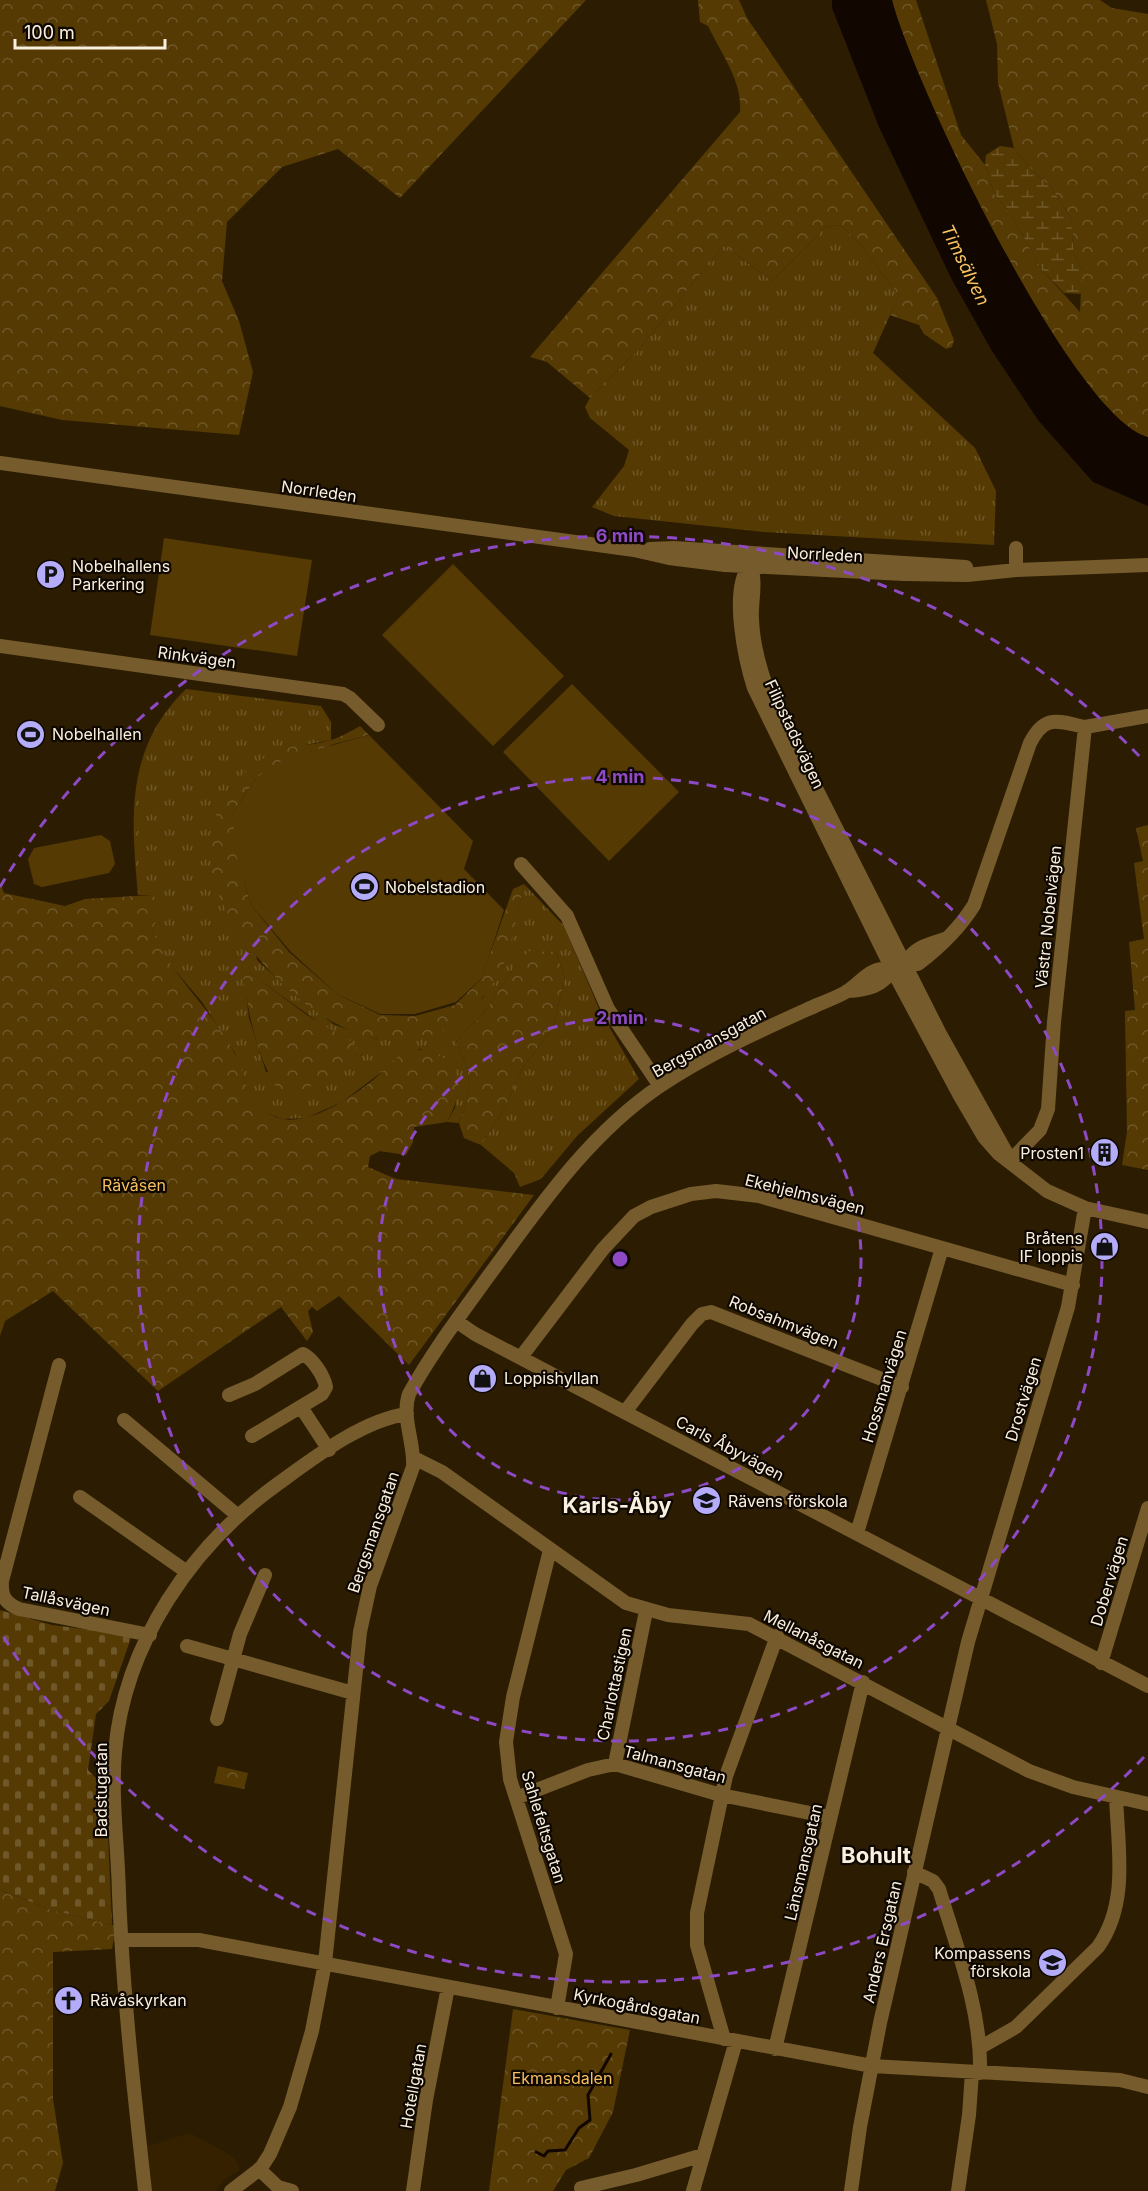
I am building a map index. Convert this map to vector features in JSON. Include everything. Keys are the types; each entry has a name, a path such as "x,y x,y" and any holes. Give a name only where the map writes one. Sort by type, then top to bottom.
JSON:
{"street":[{"name":"Norrleden","path":"0,463 634,550 669,558 749,560 967,575 1016,570 1148,565"},
{"path":"1016,548 1016,570"},
{"name":"Filipstadsvägen","path":"749,560 753,575 751,616 754,641 764,681 810,778 906,962 940,1034 1010,1161"},
{"name":"Filipstadsvägen","path":"749,560 744,573 741,623 747,668 754,688 892,969 984,1137 999,1154 1047,1191 1085,1208 1148,1222"},
{"name":"Rinkvägen","path":"0,646 343,694 378,725"},
{"path":"906,962 918,964 938,948 966,918 974,905 1030,743 1037,729 1046,722 1058,721 1085,727 1148,716"},
{"name":"Västra Nobelvägen","path":"1010,1161 1040,1130 1048,1109 1054,1022 1085,727"},
{"path":"521,864 567,916 608,1009 660,1086"},
{"name":"Bergsmansgatan","path":"231,2191 259,2169 279,2135 303,2067 325,1963 364,1607 411,1476 414,1458 407,1414 409,1394 456,1321 582,1155 621,1118 660,1086 749,1036 847,992 873,970 892,969 906,962"},
{"name":"Ekehjelmsvägen","path":"521,1357 619,1229 651,1207 691,1194 716,1191 759,1196 1073,1285"},
{"name":"Drostvägen","path":"981,1597 1073,1285 1085,1208"},
{"name":"Hossmanvägen","path":"857,1533 942,1248"},
{"name":"Robsahmvägen","path":"625,1412 692,1324 702,1314 711,1312 902,1387"},
{"name":"Carls Åbyvägen","path":"456,1321 475,1334 1148,1686"},
{"path":"229,1395 255,1384 303,1354 309,1357 326,1387 321,1394 252,1436"},
{"name":"Tallåsvägen","path":"59,1365 2,1581 2,1594 8,1604 18,1610 150,1635"},
{"path":"301,1407 329,1450"},
{"name":"Badstugatan","path":"145,2191 127,2026 121,1940 115,1752 126,1691 135,1665 150,1635 187,1572 211,1540 237,1515 288,1476 375,1422 407,1414"},
{"path":"124,1420 237,1515"},
{"name":"Mellanåsgatan","path":"414,1458 442,1472 611,1594 646,1611 749,1624 777,1636 1048,1779 1148,1803"},
{"path":"80,1497 187,1572"},
{"name":"Dobervägen","path":"1101,1663 1148,1508"},
{"name":"Sahlefeltsgatan","path":"550,1550 507,1723 507,1762 516,1798 566,1954 557,2007"},
{"path":"217,1719 249,1611 265,1575"},
{"name":"Anders Ersgatan","path":"851,2191 872,2066 914,1872 981,1597"},
{"name":"Charlottastigen","path":"615,1764 646,1611"},
{"path":"693,2191 730,2040 701,1965 696,1928 700,1890 721,1795 777,1636"},
{"path":"187,1646 353,1693"},
{"name":"Länsmansgatan","path":"775,2049 863,1682"},
{"name":"Talmansgatan","path":"516,1798 588,1770 615,1764 721,1795 755,1800 830,1817"},
{"path":"981,2047 1016,2027 1098,1947 1108,1932 1118,1903 1120,1884 1116,1797"},
{"path":"914,1872 933,1881 939,1889 981,2047 958,2191"},
{"name":"Kyrkogårdsgatan","path":"121,1940 199,1940 872,2066 1120,2080 1148,2087"},
{"name":"Hotellgatan","path":"413,2191 448,1987"},
{"path":"581,2188 636,2175 702,2155"},
{"path":"259,2169 278,2187 292,2191"}],"shaded area":[{"path":"190,2133 229,2154 235,2159 240,2170 224,2180 215,2191 152,2191 148,2146"}],"green space":[{"path":"0,0 586,0 400,198 338,149 282,167 227,222 222,281 239,321 253,372 239,435 62,420 0,406"},
{"path":"698,0 739,0 747,18 937,298 954,340 952,347 946,349 924,334 919,325 890,315 899,295 858,242 841,225 826,227 772,281 724,245 640,348 590,398 547,362 530,357 740,112 735,79 708,26 700,22"},
{"path":"892,0 916,0 961,135 985,165 995,195 1010,213 1042,270 1080,312 1082,270 1074,253 1071,218 1050,186 1032,170 1014,148 998,83 997,44 986,0 1100,0 1112,8 1148,14 1148,437 1116,416 1079,372 1039,311 999,241 962,168 930,99"},
{"path":"1000,146 1014,148 1032,170 1050,186 1071,218 1074,253 1082,270 1082,294 1064,293 1042,270 1010,213 995,195 985,165 986,155"},
{"path":"841,225 858,242 899,295 873,353 975,448 996,491 994,545 764,532 614,516 592,507 624,466 629,450 590,418 585,407 590,398 640,348 724,245 772,281 826,227"},
{"path":"164,538 312,560 297,656 150,635"},
{"path":"453,564 564,676 493,746 382,635"},
{"path":"572,684 679,792 609,861 503,752"},
{"path":"186,689 321,706 331,722 331,740 285,749 229,789 257,960 297,997 335,1025 377,1039 483,998 518,911 524,884 564,926 600,1011 639,1079 577,1136 541,1179 520,1187 514,1173 481,1145 506,1106 522,1069 553,1027 565,978 556,952 516,965 483,1014 456,1041 469,1082 467,1099 459,1123 447,1122 455,1108 458,1086 421,1049 408,1052 342,1102 306,1118 282,1119 264,1112 252,1102 235,1053 202,1002 163,956 152,930 156,923 152,895 138,895 134,838 136,785 142,760 152,735 166,712","holes":["243,968 363,1054 332,1072 266,1072 249,1018"]},
{"path":"360,726 369,735 334,744 257,777 233,813 236,854 251,905 289,952 337,994 380,1015 415,1016 455,1005 481,979 513,889 524,884 509,948 495,981 466,1014 430,1036 392,1041 355,1032 318,1013 284,986 255,954 231,920 215,886 211,857 212,827 223,800 238,780 256,763 271,754 292,747 331,740"},
{"name":"Nobelstadion","path":"369,735 473,841 464,869 504,910 482,978 456,1002 415,1014 380,1014 337,994 290,951 251,905 236,854 233,813 257,777 286,758"},
{"path":"1148,825 1148,1170 1122,1165 1127,1132 1125,1011 1135,1010 1129,942 1144,939 1134,863 1143,861 1136,828"},
{"path":"101,835 110,841 115,864 109,873 42,887 34,884 28,859 34,848"},
{"name":"Rävåsen","path":"0,883 4,893 65,906 85,899 152,895 165,905 152,930 160,947 226,1038 235,1054 253,1100 259,1107 279,1118 291,1120 303,1118 329,1109 364,1087 394,1060 412,1050 435,1054 452,1066 457,1074 458,1092 447,1122 414,1127 413,1142 406,1155 380,1151 370,1156 368,1167 396,1179 534,1195 409,1365 339,1296 317,1311 312,1307 308,1311 313,1332 307,1341 281,1307 158,1391 53,1291 5,1321 0,1336"},
{"path":"529,951 556,952 565,978 553,1027 522,1069 506,1106 481,1145 464,1138 459,1123 467,1099 469,1082 456,1041 483,1014 516,965"},
{"path":"242,967 307,1015 349,1040 363,1054 298,1094 279,1092 258,1048"},
{"path":"0,1610 52,1625 132,1635 109,1701 96,1714 88,1770 106,1788 112,1925 52,1910 0,1890"},
{"path":"218,1766 248,1773 244,1789 214,1783"},
{"path":"0,1882 2,1891 52,1910 116,1926 112,1949 53,1952 53,2099 63,2163 55,2191 0,2191"},
{"name":"Ekmansdalen","path":"513,2009 630,2030 613,2112 589,2158 566,2170 553,2191 489,2191"}],"water":[{"name":"Timsälven","path":"832,0 892,0 930,99 962,168 999,241 1039,311 1079,372 1116,416 1148,437 1148,506 1093,482 1038,420 992,351 952,280 879,127 832,8"}],"waterway":[{"path":"536,2152 544,2156 548,2151 565,2150 579,2128 590,2120 588,2095 611,2054"}],"place":[{"name":"Nobelhallens Parkering","path":"51,575"},
{"name":"Nobelhallen","path":"31,734"},
{"name":"Nobelstadion","path":"364,887"},
{"name":"Prosten1","path":"1105,1153"},
{"name":"Bråtens IF loppis","path":"1104,1247"},
{"name":"Loppishyllan","path":"483,1378"},
{"name":"Rävens förskola","path":"707,1501"},
{"name":"Kompassens förskola","path":"1052,1962"},
{"name":"Rävåskyrkan","path":"69,2000"}],"district":[{"name":"Karls-Åby","path":"617,1505"},
{"name":"Bohult","path":"876,1855"}]}
